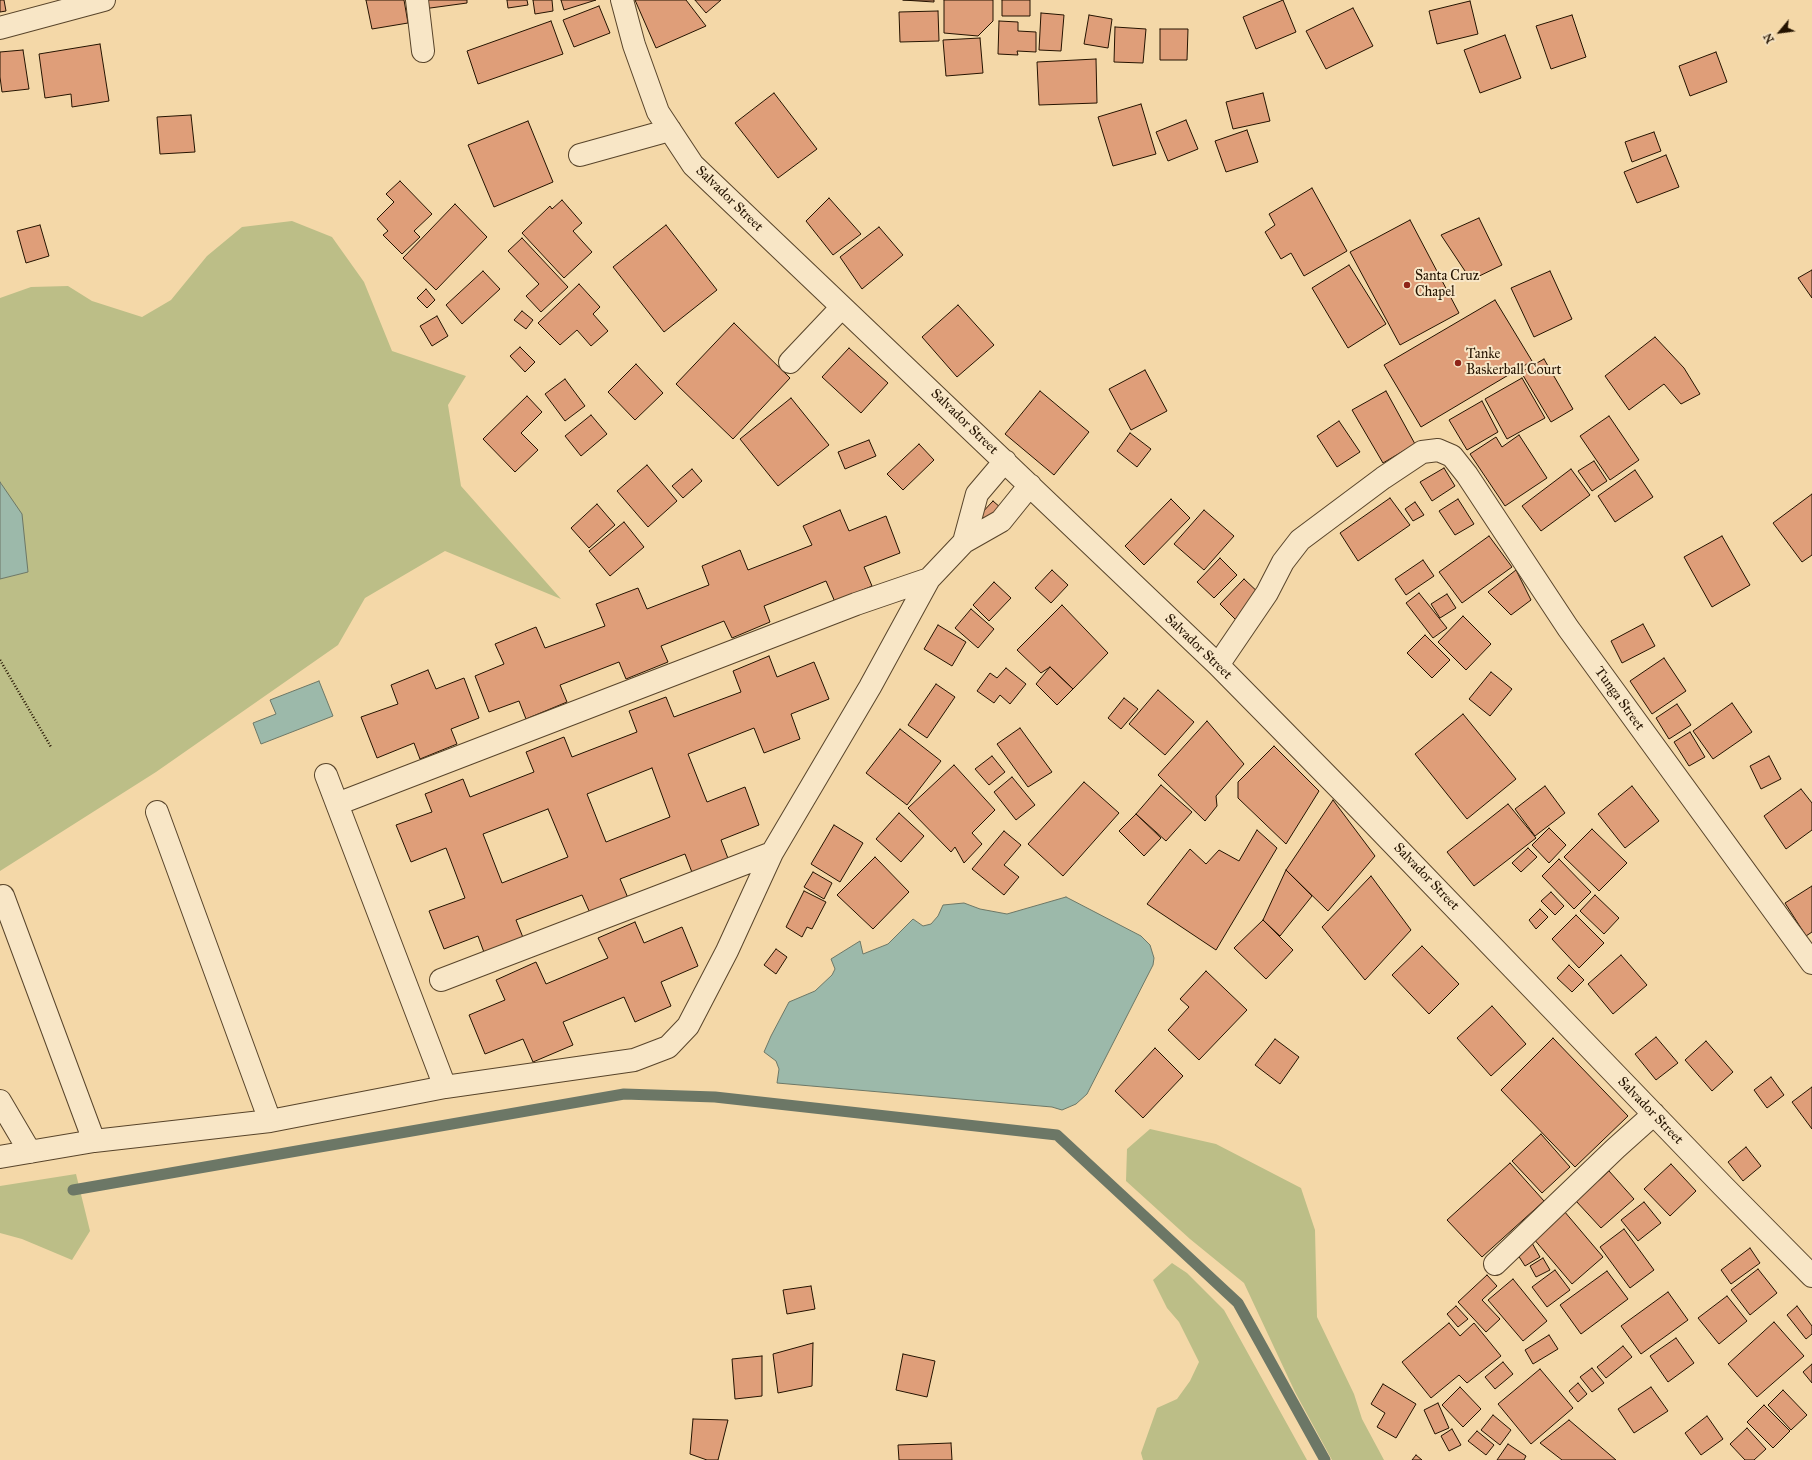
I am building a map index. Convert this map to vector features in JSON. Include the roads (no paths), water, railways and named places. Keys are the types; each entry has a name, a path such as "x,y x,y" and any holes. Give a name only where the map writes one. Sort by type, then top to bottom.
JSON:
{"street":[{"path":"0,28 104,0"},
{"path":"417,0 423,51"},
{"name":"Salvador Street","path":"622,0 634,44 658,112 693,165 1218,665 1350,799 1812,1276"},
{"path":"580,155 670,130"},
{"path":"790,362 842,306"},
{"name":"Tunga Street","path":"1218,665 1267,593 1283,562 1300,540 1383,478 1422,452 1438,450 1452,456 1467,475 1568,628 1812,963"},
{"path":"964,542 977,494 1005,461"},
{"path":"0,1156 94,1141 270,1121 445,1088 634,1060 668,1047 688,1026 727,951 772,853 870,687 929,579 964,542 1001,521 1030,485"},
{"path":"337,804 856,604 929,579"},
{"path":"326,775 445,1088"},
{"path":"157,812 270,1121"},
{"path":"441,980 772,853"},
{"path":"3,896 94,1141"},
{"path":"0,1100 30,1152"},
{"path":"1495,1264 1616,1148 1654,1114"}],"waterway":[{"path":"73,1190 624,1094 715,1097 1057,1135 1238,1303 1325,1460"}],"place":[{"name":"Santa Cruz Chapel","path":"1407,285"},
{"name":"Tanke Baskerball Court","path":"1458,363"}]}
